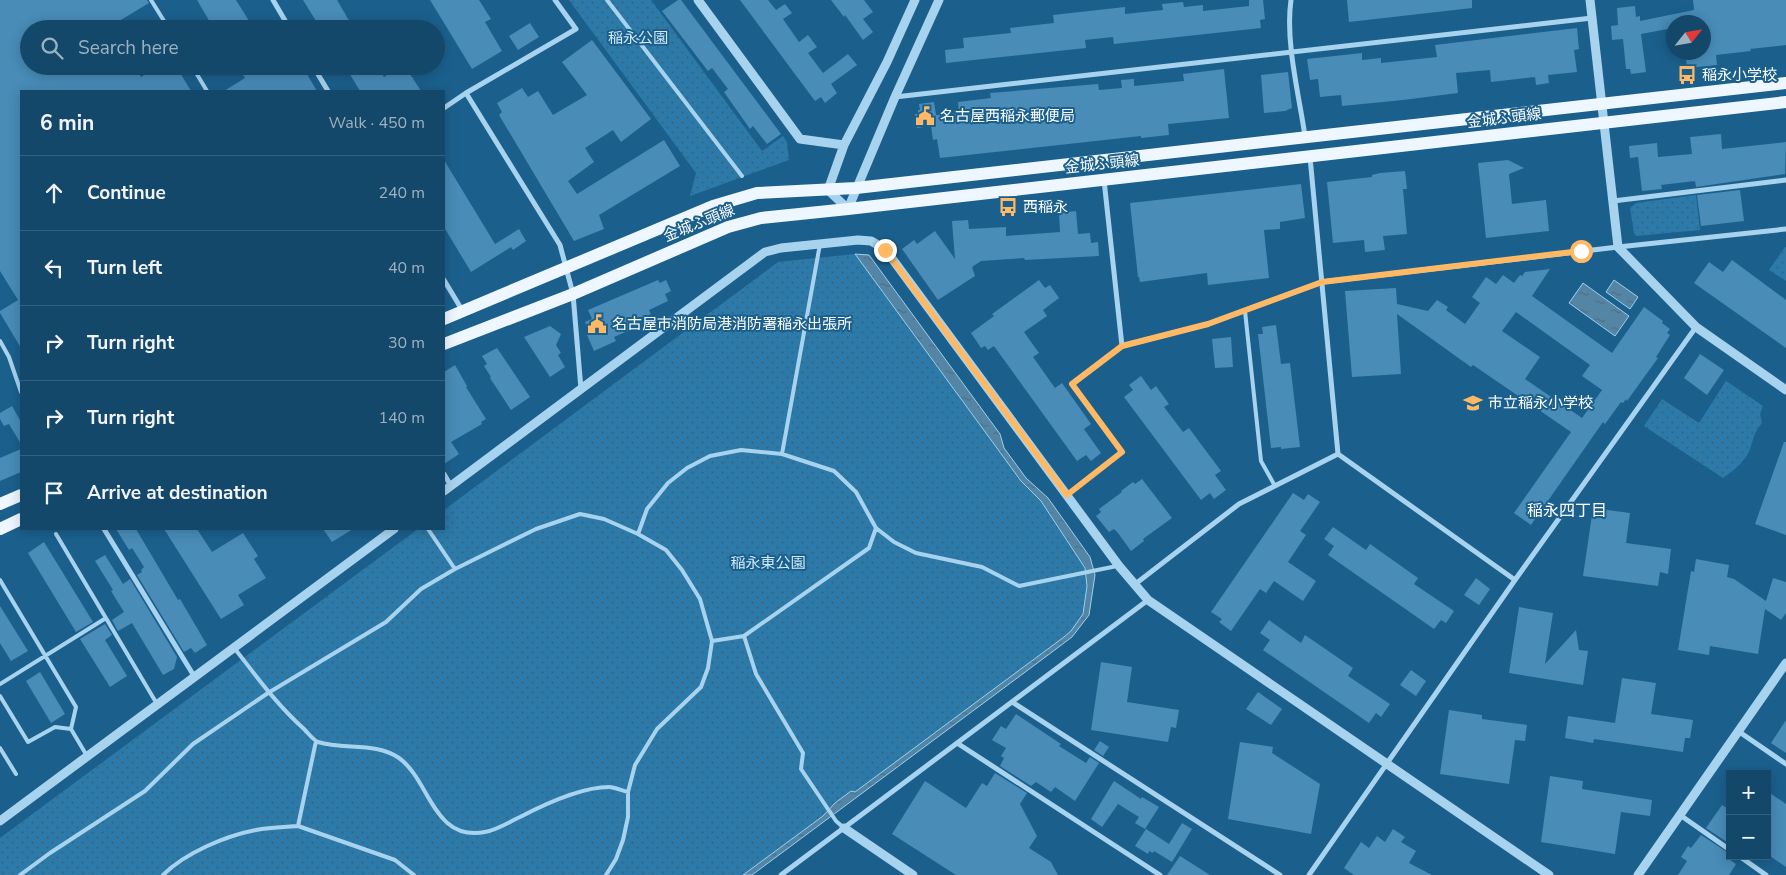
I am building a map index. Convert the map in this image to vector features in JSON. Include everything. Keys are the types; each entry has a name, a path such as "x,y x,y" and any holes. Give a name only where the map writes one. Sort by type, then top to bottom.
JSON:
{"main road":[{"name":"金城ふ頭線","path":"445,319 713,206 757,194 856,188 1786,82"},
{"name":"金城ふ頭線","path":"445,344 573,294 728,227 761,218 848,210 1786,102"},
{"path":"0,504 20,495"},
{"path":"0,529 20,519"}],"street":[{"path":"273,0 285,20"},
{"path":"445,107 466,93 576,29 555,0"},
{"path":"698,0 800,139 844,145"},
{"path":"915,0 887,62 844,145 828,190 848,210 895,97 939,0"},
{"path":"1291,0 1292,52 1306,137"},
{"path":"1590,0 1618,247 1696,327 1786,390"},
{"path":"895,97 1592,18"},
{"path":"318,75 327,90"},
{"path":"466,93 560,246 573,294 581,388"},
{"path":"1310,157 1338,454 1515,580"},
{"path":"1104,180 1122,346 1208,324 1322,282 1786,229"},
{"path":"1613,201 1786,180"},
{"path":"447,489 765,252 781,248 858,240 871,241 885,250 1119,566 1148,600 1549,875"},
{"path":"445,282 462,311"},
{"path":"1309,875 1515,580 1696,327"},
{"path":"1134,585 1239,504 1338,454"},
{"path":"105,530 194,676"},
{"path":"0,821 393,530"},
{"path":"781,875 1148,600"},
{"path":"1638,875 1786,663"},
{"path":"1012,702 1280,875"},
{"path":"1738,731 1786,764"},
{"path":"957,743 1160,875"},
{"path":"1680,815 1726,847"},
{"path":"844,828 913,875"},
{"path":"1745,860 1766,875"}],"lane":[{"path":"151,0 163,20"},
{"path":"607,0 742,176"},
{"path":"197,75 206,90"},
{"path":"782,454 820,244"},
{"path":"1245,311 1261,461 1275,486"},
{"path":"0,342 10,357 20,386"},
{"path":"1067,495 1122,452 1072,384 1122,346"},
{"path":"638,534 648,509 668,483 687,468 710,456 741,450 782,454 834,470 856,492 876,528 894,542 916,553 982,567 1019,586 1119,566"},
{"path":"20,875 50,853 145,791 193,744 268,693 386,622 421,589 455,569 536,529 580,514 604,519 638,534 666,550 682,570 700,599 712,642 708,668 700,687 657,729 635,765 628,792 628,817 623,840 616,858 606,875"},
{"path":"712,642 744,636 869,548 876,528"},
{"path":"429,530 455,569"},
{"path":"56,534 157,704"},
{"path":"0,580 76,707 71,729 87,756"},
{"path":"0,684 106,618"},
{"path":"744,636 756,674 802,753 801,769 836,821 844,828"},
{"path":"234,647 268,693 316,741 375,748 398,757 408,765 434,808 455,829 472,833 486,832 568,795 610,787 628,792"},
{"path":"0,696 28,742 55,727 71,729"},
{"path":"298,826 316,741"},
{"path":"0,748 16,774"},
{"path":"163,875 191,854 222,840 256,830 298,826 395,860 414,875"}],"green space":[{"name":"稲永公園","path":"569,0 651,0 762,151 783,136 787,142 789,160 690,196 696,173"},
{"path":"1696,195 1700,230 1636,236 1634,233 1630,208 1636,203"},
{"path":"1786,247 1786,281 1769,270"},
{"name":"稲永東公園","path":"855,254 1021,481 1041,501 1085,568 1087,586 1083,614 1071,631 1064,637 855,793 835,803 823,816 743,875 0,875 0,838 417,530 445,530 445,509 778,262"},
{"path":"1726,381 1763,406 1760,414 1762,423 1748,454 1739,465 1723,478 1644,426 1662,399 1699,423"}],"water":[{"path":"855,254 869,255 1000,434 1004,448 1026,478 1048,498 1090,557 1095,575 1089,615 1072,637 752,875 743,875 823,816 835,803 851,791 855,792 1064,637 1071,631 1083,614 1087,586 1085,568 1041,501 1021,481"},
{"path":"1614,280 1638,297 1630,309 1606,292"},
{"path":"1583,283 1629,316 1615,336 1569,303"}],"building":[{"path":"0,0 147,0 149,3 121,20 20,20 20,75 140,75 141,77 144,75 181,75 190,90 20,90 20,346 0,313 0,311 18,300 0,271"},
{"path":"197,0 236,0 248,20 209,20"},
{"path":"303,0 337,0 349,20 315,20"},
{"path":"430,0 479,0 491,19 485,22 502,51 472,69 445,25 445,20 442,20"},
{"path":"678,0 681,0 781,134 767,144 753,126 750,129 724,92 728,89 712,68 708,71 662,11"},
{"path":"740,0 768,0 776,10 785,4 792,13 783,19 799,42 808,35 817,47 808,53 823,73 848,54 857,65 831,84 837,93 825,103 821,97 815,101"},
{"path":"831,0 864,0 873,12 863,19 873,32 863,40 845,15 844,17"},
{"path":"1249,0 1263,0 1265,19 1260,20 1261,28 1114,44 1113,37 1085,40 1086,48 946,63 945,50 964,48 963,38 1011,33 1010,28 1054,23 1053,15 1125,7 1125,14 1163,10 1162,4 1183,2 1184,7 1203,5 1203,11 1249,6"},
{"path":"1347,0 1472,0 1472,8 1349,22"},
{"path":"1693,0 1786,0 1786,45 1716,55 1717,65 1687,68 1686,60 1711,60 1711,15 1669,15 1694,10"},
{"path":"1635,6 1636,17 1640,16 1640,21 1666,16 1666,29 1641,34 1646,72 1631,74 1630,69 1626,69 1623,39 1612,40 1611,26 1618,25 1617,8"},
{"path":"530,23 539,37 518,50 509,36"},
{"path":"1577,28 1579,49 1574,50 1577,72 1548,75 1549,83 1536,85 1535,77 1491,82 1490,70 1456,73 1458,93 1342,106 1341,95 1320,97 1318,79 1310,80 1307,59 1362,53 1362,60 1381,58 1381,63 1437,57 1435,45"},
{"path":"592,40 651,119 621,142 613,130 585,148 594,162 568,181 577,194 664,140 680,166 599,215 604,229 574,241 499,115 502,112 497,103 522,88 528,97 538,91 553,115 587,95 562,62"},
{"path":"1224,69 1229,118 1168,124 1169,135 1141,138 1141,136 940,158 937,139 933,140 931,126 917,128 915,114 918,114 918,110 920,110 919,104 934,102 936,115 959,113 958,102 991,98 990,93 1098,84 1099,90 1122,88 1121,80 1134,79 1134,86 1184,81 1183,74"},
{"path":"1288,72 1292,108 1285,111 1264,113 1261,75"},
{"path":"243,75 307,75 316,90 226,90 245,78"},
{"path":"350,75 383,75 384,77 387,75 411,75 420,90 359,90"},
{"path":"1721,134 1722,149 1786,142 1785,174 1696,187 1695,181 1661,185 1662,189 1642,191 1638,157 1630,158 1629,146 1657,143 1658,157 1692,154 1690,137"},
{"path":"1508,160 1524,168 1509,174 1512,204 1546,200 1549,231 1486,238 1478,163"},
{"path":"445,162 495,244 519,229 526,241 513,250 511,247 471,272 445,229"},
{"path":"1405,171 1407,189 1403,189 1407,234 1383,236 1385,250 1365,252 1364,240 1333,243 1327,182 1372,177 1372,175 1380,173"},
{"path":"1301,184 1305,218 1280,222 1280,229 1264,230 1269,278 1208,285 1207,273 1140,282 1130,203"},
{"path":"1740,190 1744,221 1701,226 1697,195"},
{"path":"1076,211 1078,234 1090,233 1091,243 1098,242 1099,256 981,261 972,267 975,276 938,300 902,249 914,240 917,244 935,231 955,259 952,221 968,220 969,229 1006,227 1006,236 1060,232 1059,213"},
{"path":"1732,260 1786,300 1786,348 1694,283 1709,262 1723,272"},
{"path":"1550,269 1532,296 1612,353 1644,307 1663,321 1662,323 1670,329 1667,333 1670,335 1656,357 1658,358 1627,401 1626,399 1623,403 1621,402 1605,424 1603,422 1531,525 1514,513 1571,432 1473,365 1471,367 1397,314 1401,374 1352,377 1345,291 1396,288 1397,304 1428,311 1437,300 1448,307 1446,310 1465,324 1480,303 1472,297 1486,277 1496,284 1503,275 1514,283 1525,272","holes":["1516,312 1590,365 1582,376 1602,390 1582,418 1525,379 1540,357 1502,331"]},
{"path":"658,280 660,283 666,280 671,291 665,294 668,301 649,310 651,314 634,322 637,327 614,337 616,341 594,351 587,335 590,334 585,322 592,319 588,310"},
{"path":"1039,280 1045,288 1050,285 1059,298 1043,310 1047,316 1024,332 1039,353 1033,357 1055,388 1062,383 1091,424 1084,429 1101,453 1091,461 1086,455 1077,461 994,346 988,350 985,346 981,348 971,333 994,316 992,314"},
{"path":"1276,325 1281,364 1290,363 1300,447 1271,448 1258,334 1263,334 1262,327"},
{"path":"550,326 561,334 556,345 561,353 558,355 565,367 550,377 524,337"},
{"path":"1231,337 1233,367 1215,368 1212,339"},
{"path":"497,348 530,397 511,410 484,366 487,364 482,356"},
{"path":"1700,354 1724,370 1707,395 1684,378"},
{"path":"455,365 486,419 481,422 482,424 451,442 459,454 445,463 445,371"},
{"path":"1141,376 1151,390 1156,386 1169,404 1164,407 1183,432 1189,428 1221,471 1215,475 1226,490 1214,499 1210,493 1201,500 1124,397 1133,390 1129,385"},
{"path":"12,406 20,420 20,442 9,424 4,426 0,419 0,413"},
{"path":"1784,442 1786,442 1786,535 1755,524"},
{"path":"20,449 20,472 0,481 0,458"},
{"path":"1142,479 1172,518 1143,539 1144,541 1131,551 1114,529 1109,532 1096,516 1101,512 1099,509 1121,491 1133,482 1135,484"},
{"path":"1293,493 1304,500 1308,494 1320,502 1300,531 1306,535 1288,562 1316,581 1303,601 1274,581 1266,593 1260,589 1231,631 1219,622 1222,619 1211,612"},
{"path":"1593,508 1630,513 1626,543 1671,549 1668,574 1660,572 1658,586 1583,576"},
{"path":"1333,527 1366,550 1370,544 1418,578 1414,584 1454,611 1446,623 1441,620 1434,629 1328,555 1334,546 1324,539"},
{"path":"117,530 137,530 207,645 195,653 191,648 184,652 137,575 142,572 141,570 144,567 132,548 129,550"},
{"path":"165,530 198,530 212,552 243,533 258,556 254,559 266,578 238,595 244,605 221,619"},
{"path":"324,530 351,530 332,542"},
{"path":"44,542 93,622 76,632 28,553"},
{"path":"105,555 123,584 130,579 177,657 174,669 163,675 132,623 118,631 112,620 124,612 95,561"},
{"path":"1696,559 1729,565 1727,577 1734,579 1766,601 1773,578 1786,582 1786,613 1781,620 1765,609 1758,654 1710,646 1709,655 1678,650 1691,571 1694,572"},
{"path":"1476,578 1490,589 1479,605 1464,595"},
{"path":"0,606 28,651 11,661 0,643"},
{"path":"1519,607 1553,613 1545,664 1576,630 1579,650 1588,651 1583,685 1509,673"},
{"path":"1269,620 1301,643 1305,635 1353,668 1348,676 1390,704 1381,717 1376,713 1369,723 1263,650 1270,640 1260,633"},
{"path":"105,624 112,635 105,640 127,676 110,687 80,639"},
{"path":"1101,662 1132,667 1127,702 1179,710 1176,728 1171,727 1168,742 1091,730"},
{"path":"1411,670 1426,681 1416,696 1400,685"},
{"path":"40,672 65,714 51,723 26,681"},
{"path":"1622,678 1656,683 1651,714 1693,720 1690,738 1685,738 1683,752 1594,739 1593,743 1565,738 1568,716 1615,723"},
{"path":"1258,692 1282,709 1271,725 1246,709"},
{"path":"1449,710 1482,715 1482,719 1527,725 1525,741 1515,740 1509,784 1440,774"},
{"path":"1016,714 1061,744 1059,746 1086,763 1090,757 1099,763 1075,801 1055,787 1051,792 1036,782 1031,786 1000,766 1004,758 1001,756 1006,748 992,740 1001,726 1006,729"},
{"path":"1786,720 1786,753 1771,743"},
{"path":"1100,741 1109,747 1103,756 1094,750"},
{"path":"1240,742 1273,747 1272,753 1320,784 1311,834 1228,819"},
{"path":"995,773 1027,793 1020,804 1037,836 1029,848 1051,862 1058,875 956,875 892,834 925,781 966,808 982,783 987,786"},
{"path":"1550,776 1583,781 1582,789 1652,800 1650,816 1621,812 1615,854 1541,842"},
{"path":"1114,781 1141,799 1142,797 1159,807 1145,829 1135,823 1139,817 1118,804 1102,827 1091,819"},
{"path":"1771,794 1786,804 1786,867 1771,857"},
{"path":"1722,805 1726,808 1726,841 1706,828"},
{"path":"1182,823 1192,829 1172,862 1154,851 1153,853 1149,851 1148,854 1135,846 1146,829 1169,844"},
{"path":"1393,829 1405,837 1401,842 1416,851 1409,863 1432,875 1354,875 1344,868 1361,842 1369,848 1377,836 1385,842"},
{"path":"1701,835 1726,851 1726,860 1736,864 1729,875 1678,875 1687,861 1681,857 1688,846 1691,848"},
{"path":"1180,856 1210,875 1167,875"}],"place":[{"name":"稲永小学校","path":"1687,75"},
{"name":"名古屋西稲永郵便局","path":"925,116"},
{"name":"西稲永","path":"1008,207"},
{"name":"名古屋市消防局港消防署稲永出張所","path":"597,324"},
{"name":"市立稲永小学校","path":"1473,403"}],"district":[{"name":"稲永四丁目","path":"1567,511"}],"route":[{"path":"885,250 1067,495 1122,452 1072,384 1122,346 1208,324 1322,282 1581,251"}]}
